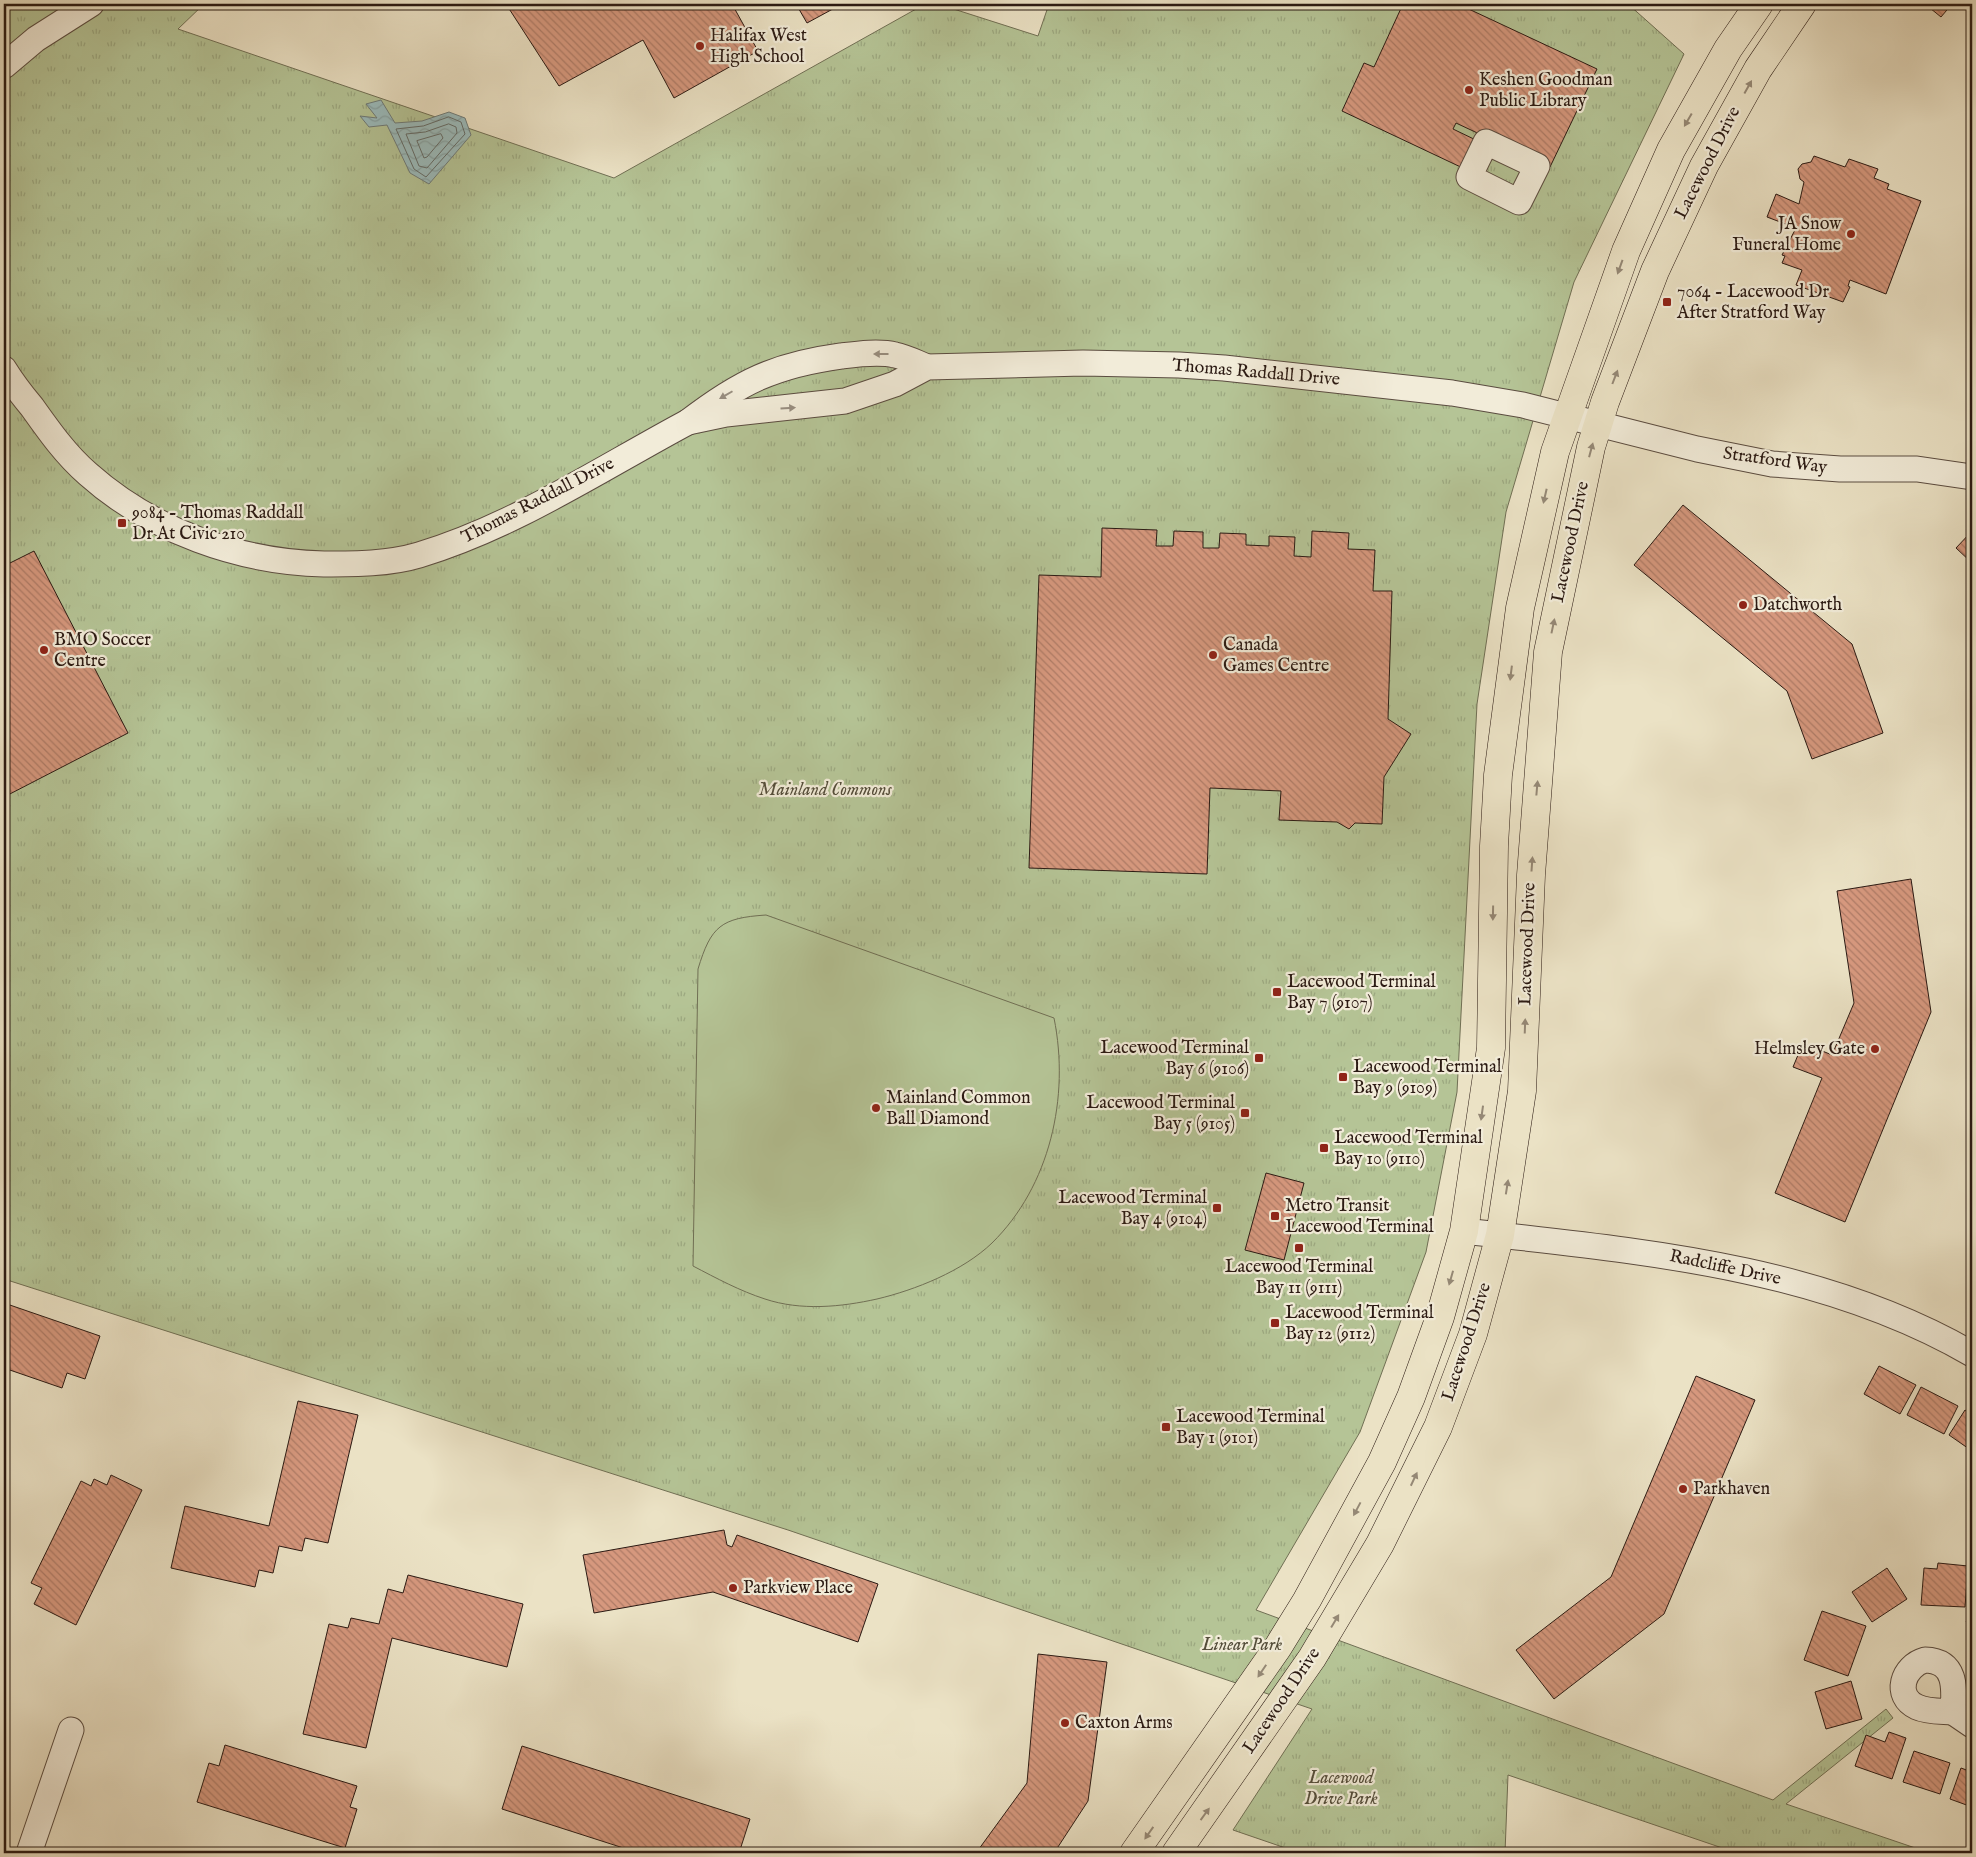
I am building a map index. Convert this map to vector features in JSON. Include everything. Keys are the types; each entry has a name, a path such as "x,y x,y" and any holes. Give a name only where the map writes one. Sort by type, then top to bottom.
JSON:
{"main road":[{"name":"Lacewood Drive","path":"1176,1853 1312,1658 1380,1544 1438,1427 1473,1334 1500,1236 1522,1091 1531,875 1548,652 1588,458 1582,419 1626,251 1671,150 1728,49 1759,4"},
{"name":"Lacewood Drive","path":"1134,1853 1278,1647 1307,1600 1382,1462 1411,1397 1436,1326 1464,1231 1491,1048 1494,846 1498,773 1520,608 1555,452 1582,419 1704,166 1758,68 1802,4"}],"street":[{"path":"4,66 36,39 91,4"},
{"name":"Thomas Raddall Drive","path":"4,369 61,448 88,474 123,501 164,525 203,542 260,557 304,563 358,564 416,556 480,534 688,422 718,399 753,379 801,362 853,354 893,354 927,367 1083,363 1224,368 1452,393 1582,419"},
{"name":"Thomas Raddall Drive","path":"688,422 726,414 845,401 895,384 927,367"},
{"name":"Stratford Way","path":"1582,419 1697,449 1772,464 1840,469 1917,469 1972,477"},
{"name":"Radcliffe Drive","path":"1464,1231 1700,1261 1793,1282 1858,1303 1910,1324 1972,1354"},
{"path":"29,1853 71,1730"}],"green space":[{"name":"Mainland Commons","path":"4,4 204,4 178,29 614,178 925,4 938,4 1038,36 1049,4 1628,4 1684,54 1574,282 1506,512 1477,704 1457,1092 1426,1252 1360,1432 1256,1610 1773,1800 1886,1709 1893,1718 1786,1804 1930,1853 1737,1853 1508,1775 1505,1853 1300,1853 1233,1830 1312,1709 788,1530 4,1279"},
{"name":"Mainland Common Ball Diamond","path":"766,915 1054,1018 1059,1078 1057,1109 1051,1139 1041,1168 1028,1195 1012,1220 992,1243 953,1271 922,1285 877,1299 835,1306 807,1306 779,1303 756,1296 693,1266 698,969 708,943 720,927 738,919"}],"water":[{"path":"381,100 395,123 422,121 449,112 465,118 471,135 429,184 410,173 387,125 369,127 360,116 377,118 366,104"}],"building":[{"name":"Halifax West High School","path":"506,4 732,4 758,51 674,98 643,40 559,86"},
{"name":"Halifax West High School","path":"796,4 842,4 807,23"},
{"name":"Keshen Goodman Public Library","path":"1403,4 1458,4 1597,69 1550,167 1456,123 1453,129 1480,142 1467,170 1342,111 1364,63 1374,67"},
{"path":"1925,4 1952,4 1941,17"},
{"name":"JA Snow Funeral Home","path":"1814,156 1845,167 1849,159 1878,169 1874,178 1889,184 1887,189 1921,201 1886,294 1850,280 1848,286 1850,287 1843,302 1796,285 1802,270 1782,263 1785,256 1782,255 1796,228 1767,217 1776,194 1799,204 1804,182 1800,179 1798,169 1802,164 1811,162"},
{"path":"1972,381 1972,404 1968,403"},
{"name":"Datchworth","path":"1683,505 1852,644 1883,733 1812,759 1787,691 1634,565"},
{"name":"Canada Games Centre","path":"1102,528 1157,530 1156,546 1173,546 1174,531 1203,532 1203,548 1219,548 1220,533 1246,534 1246,545 1269,546 1269,536 1295,537 1294,556 1311,557 1312,531 1349,533 1348,549 1375,550 1373,591 1392,591 1388,719 1411,734 1384,777 1382,824 1355,823 1349,829 1337,822 1279,820 1281,791 1210,788 1207,874 1029,868 1039,575 1101,577"},
{"path":"1972,531 1972,563 1956,548"},
{"name":"BMO Soccer Centre","path":"34,551 128,733 4,797 4,566"},
{"name":"Helmsley Gate","path":"1911,879 1931,1012 1845,1222 1775,1193 1822,1078 1793,1067 1803,1043 1832,1055 1854,1003 1837,891"},
{"name":"Metro Transit Lacewood Terminal","path":"1266,1173 1304,1183 1284,1260 1245,1250"},
{"path":"4,1303 100,1336 85,1379 67,1373 62,1388 4,1368"},
{"path":"1879,1366 1916,1385 1900,1414 1864,1394"},
{"name":"Parkhaven","path":"1696,1376 1755,1400 1664,1614 1554,1699 1516,1650 1611,1577"},
{"path":"1921,1387 1958,1406 1944,1434 1907,1415"},
{"path":"298,1401 358,1415 328,1543 305,1538 302,1551 279,1546 273,1573 259,1570 255,1587 171,1568 185,1506 269,1526"},
{"path":"1965,1410 1972,1415 1972,1451 1949,1435"},
{"path":"111,1475 142,1490 76,1625 34,1604 42,1588 31,1583 81,1481 91,1486 94,1479 107,1485"},
{"name":"Parkview Place","path":"724,1530 727,1545 732,1547 737,1535 878,1584 858,1642 713,1592 594,1613 583,1555"},
{"path":"1938,1563 1968,1566 1965,1607 1921,1605 1924,1568 1937,1569"},
{"path":"1887,1568 1907,1599 1872,1622 1852,1592"},
{"path":"408,1575 523,1604 507,1667 392,1638 366,1748 303,1734 329,1624 348,1628 351,1618 379,1624 388,1589 403,1593"},
{"path":"1822,1611 1866,1626 1848,1676 1804,1660"},
{"path":"1972,1613 1972,1626 1966,1622"},
{"name":"Caxton Arms","path":"1038,1654 1107,1662 1088,1801 1054,1853 976,1853 1027,1783"},
{"path":"1851,1681 1862,1719 1826,1729 1815,1692"},
{"path":"1889,1732 1906,1738 1892,1779 1855,1766 1866,1735 1885,1742"},
{"path":"225,1745 357,1786 350,1807 357,1809 345,1848 197,1802 209,1763 219,1766"},
{"path":"522,1746 750,1819 739,1853 639,1853 502,1809"},
{"path":"1914,1751 1950,1763 1940,1794 1903,1782"},
{"path":"1961,1768 1972,1772 1972,1807 1950,1799"}],"place":[{"name":"Halifax West High School","path":"700,46"},
{"name":"Keshen Goodman Public Library","path":"1469,90"},
{"name":"JA Snow Funeral Home","path":"1851,234"},
{"name":"7064 - Lacewood Dr After Stratford Way","path":"1667,302"},
{"name":"9084 - Thomas Raddall Dr At Civic 210","path":"122,523"},
{"name":"Datchworth","path":"1743,605"},
{"name":"BMO Soccer Centre","path":"44,650"},
{"name":"Canada Games Centre","path":"1213,655"},
{"name":"Lacewood Terminal Bay 7 (9107)","path":"1277,992"},
{"name":"Helmsley Gate","path":"1875,1049"},
{"name":"Lacewood Terminal Bay 6 (9106)","path":"1259,1058"},
{"name":"Lacewood Terminal Bay 9 (9109)","path":"1343,1077"},
{"name":"Mainland Common Ball Diamond","path":"876,1108"},
{"name":"Lacewood Terminal Bay 5 (9105)","path":"1245,1113"},
{"name":"Lacewood Terminal Bay 10 (9110)","path":"1324,1148"},
{"name":"Lacewood Terminal Bay 4 (9104)","path":"1217,1208"},
{"name":"Metro Transit Lacewood Terminal","path":"1275,1216"},
{"name":"Lacewood Terminal Bay 11 (9111)","path":"1299,1248"},
{"name":"Lacewood Terminal Bay 12 (9112)","path":"1275,1323"},
{"name":"Lacewood Terminal Bay 1 (9101)","path":"1166,1427"},
{"name":"Parkhaven","path":"1683,1489"},
{"name":"Parkview Place","path":"733,1588"},
{"name":"Caxton Arms","path":"1065,1723"}],"park label":[{"name":"Linear Park","path":"1242,1645"},
{"name":"Lacewood Drive Park","path":"1341,1788"}]}
